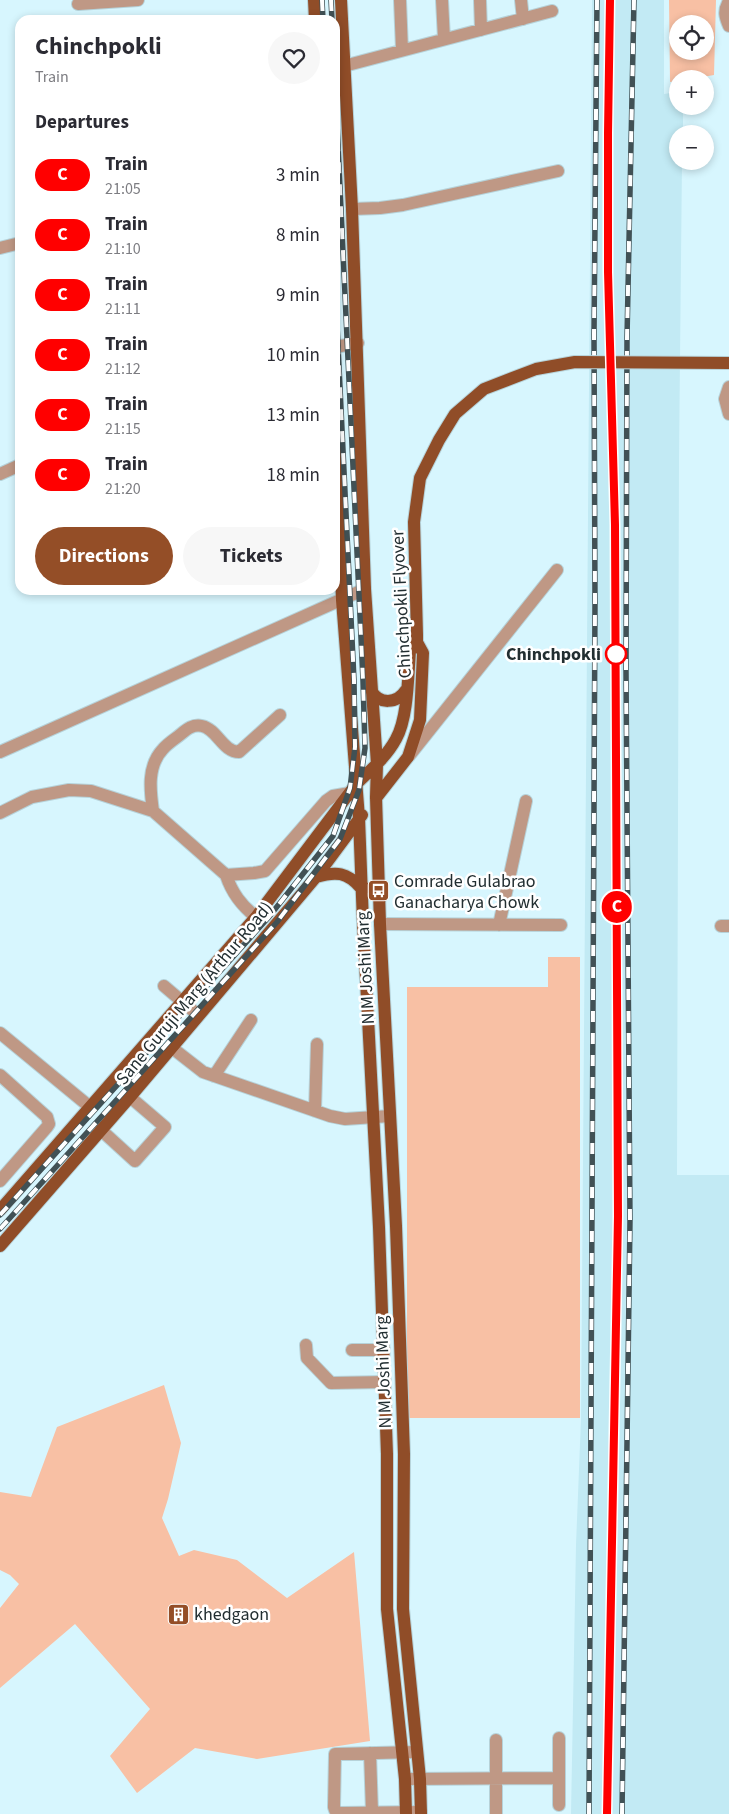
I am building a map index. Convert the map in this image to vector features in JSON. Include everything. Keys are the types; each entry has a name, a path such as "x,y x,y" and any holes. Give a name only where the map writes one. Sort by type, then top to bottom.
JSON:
{"main road":[{"path":"314,0 315,15"},
{"name":"N M Joshi Marg","path":"341,0 358,343 365,589 377,764 376,797 380,924 396,1226 404,1454 403,1609 420,1779 421,1813"},
{"name":"Chinchpokli Flyover","path":"408,757 420,720 423,653 417,639 414,522 420,478 438,440 455,414 484,388 536,369 575,362 729,363"},
{"name":"N M Joshi Marg","path":"340,540 353,788 360,818 361,888 379,1227 388,1454 387,1609 405,1779 406,1813"},
{"path":"371,690 375,697 386,702 402,697 406,690 410,651 417,639"},
{"name":"Sane Guruji Marg (Arthur Road)","path":"0,1210 256,917 353,788 377,764 396,740 403,723 406,690"},
{"name":"Sane Guruji Marg (Arthur Road)","path":"0,1246 130,1097 316,877 408,757"},
{"path":"316,877 328,874 345,875 354,879 361,888 379,888"},
{"path":"212,968 227,981"},
{"path":"76,1122 97,1134"},
{"path":"379,1227 396,1226"},
{"path":"388,1454 404,1454"},
{"path":"387,1584 403,1585"},
{"path":"387,1609 403,1609"}],"street":[{"path":"78,4 138,0"},
{"path":"400,0 402,50"},
{"path":"442,0 444,39"},
{"path":"480,0 481,30"},
{"path":"521,0 522,19"},
{"path":"729,2 725,9 725,17 729,26"},
{"path":"344,66 552,11"},
{"path":"352,209 403,205 558,171"},
{"path":"0,248 15,244"},
{"path":"340,346 358,343"},
{"path":"729,387 725,399 729,414"},
{"path":"0,474 15,467"},
{"path":"408,757 557,570"},
{"path":"0,752 365,589"},
{"path":"152,812 150,789 152,771 158,756 163,748 191,726 201,726 211,731 231,750 239,752 280,715"},
{"path":"226,875 264,871 326,801 353,788"},
{"path":"0,813 32,797 69,790 91,791 152,812 226,875 230,888 237,899 256,917"},
{"path":"499,925 526,800"},
{"path":"380,924 561,925"},
{"path":"164,986 198,1015"},
{"path":"214,1076 251,1020"},
{"path":"0,1033 90,1107"},
{"path":"315,1111 316,1044"},
{"path":"171,1047 203,1072 315,1111 344,1119 390,1116"},
{"path":"0,1075 47,1117 48,1120 47,1127 0,1181"},
{"path":"97,1134 135,1161 165,1127 130,1097"},
{"path":"306,1345 307,1358 331,1383 385,1382"},
{"path":"352,1350 384,1350"},
{"path":"559,1738 559,1805"},
{"path":"496,1740 496,1814"},
{"path":"417,1752 335,1754 334,1810 339,1813 421,1813"},
{"path":"370,1753 372,1812"},
{"path":"405,1779 559,1778"}],"shaded area":[{"path":"592,0 664,0 664,94 669,93 669,115 683,115 683,125 669,125 669,170 682,170 679,458 677,1175 729,1175 729,1814 571,1814 576,1545 581,1419"},
{"path":"669,0 716,0 714,75 714,70 670,70 670,60 714,60 714,15 669,15"},
{"path":"548,957 580,957 580,1418 407,1418 407,987 548,987"},
{"path":"164,1385 181,1443 162,1518 179,1556 194,1550 237,1560 287,1598 354,1552 370,1741 257,1759 195,1748 137,1793 110,1756 150,1709 75,1624 0,1688 0,1608 19,1584 10,1575 0,1570 0,1492 31,1497 57,1427"}],"railway":[{"path":"322,0 323,15"},
{"path":"331,0 332,15"},
{"path":"589,1814 595,602 594,335 597,0"},
{"path":"607,1814 618,1216 615,525 608,273 610,0"},
{"path":"622,1814 630,1220 626,671 627,338 634,0"},
{"path":"0,1229 277,922 340,839 359,790 365,748 363,681 340,187"},
{"path":"0,1215 268,918 333,836 350,788 355,747 354,680 340,387"}],"train":[{"name":"C","path":"607,1814 618,1216 615,525 608,272 610,0"}],"place":[{"name":"Chinchpokli","path":"616,654"},
{"name":"Comrade Gulabrao Ganacharya Chowk","path":"378,891"},
{"name":"khedgaon","path":"178,1614"}]}
